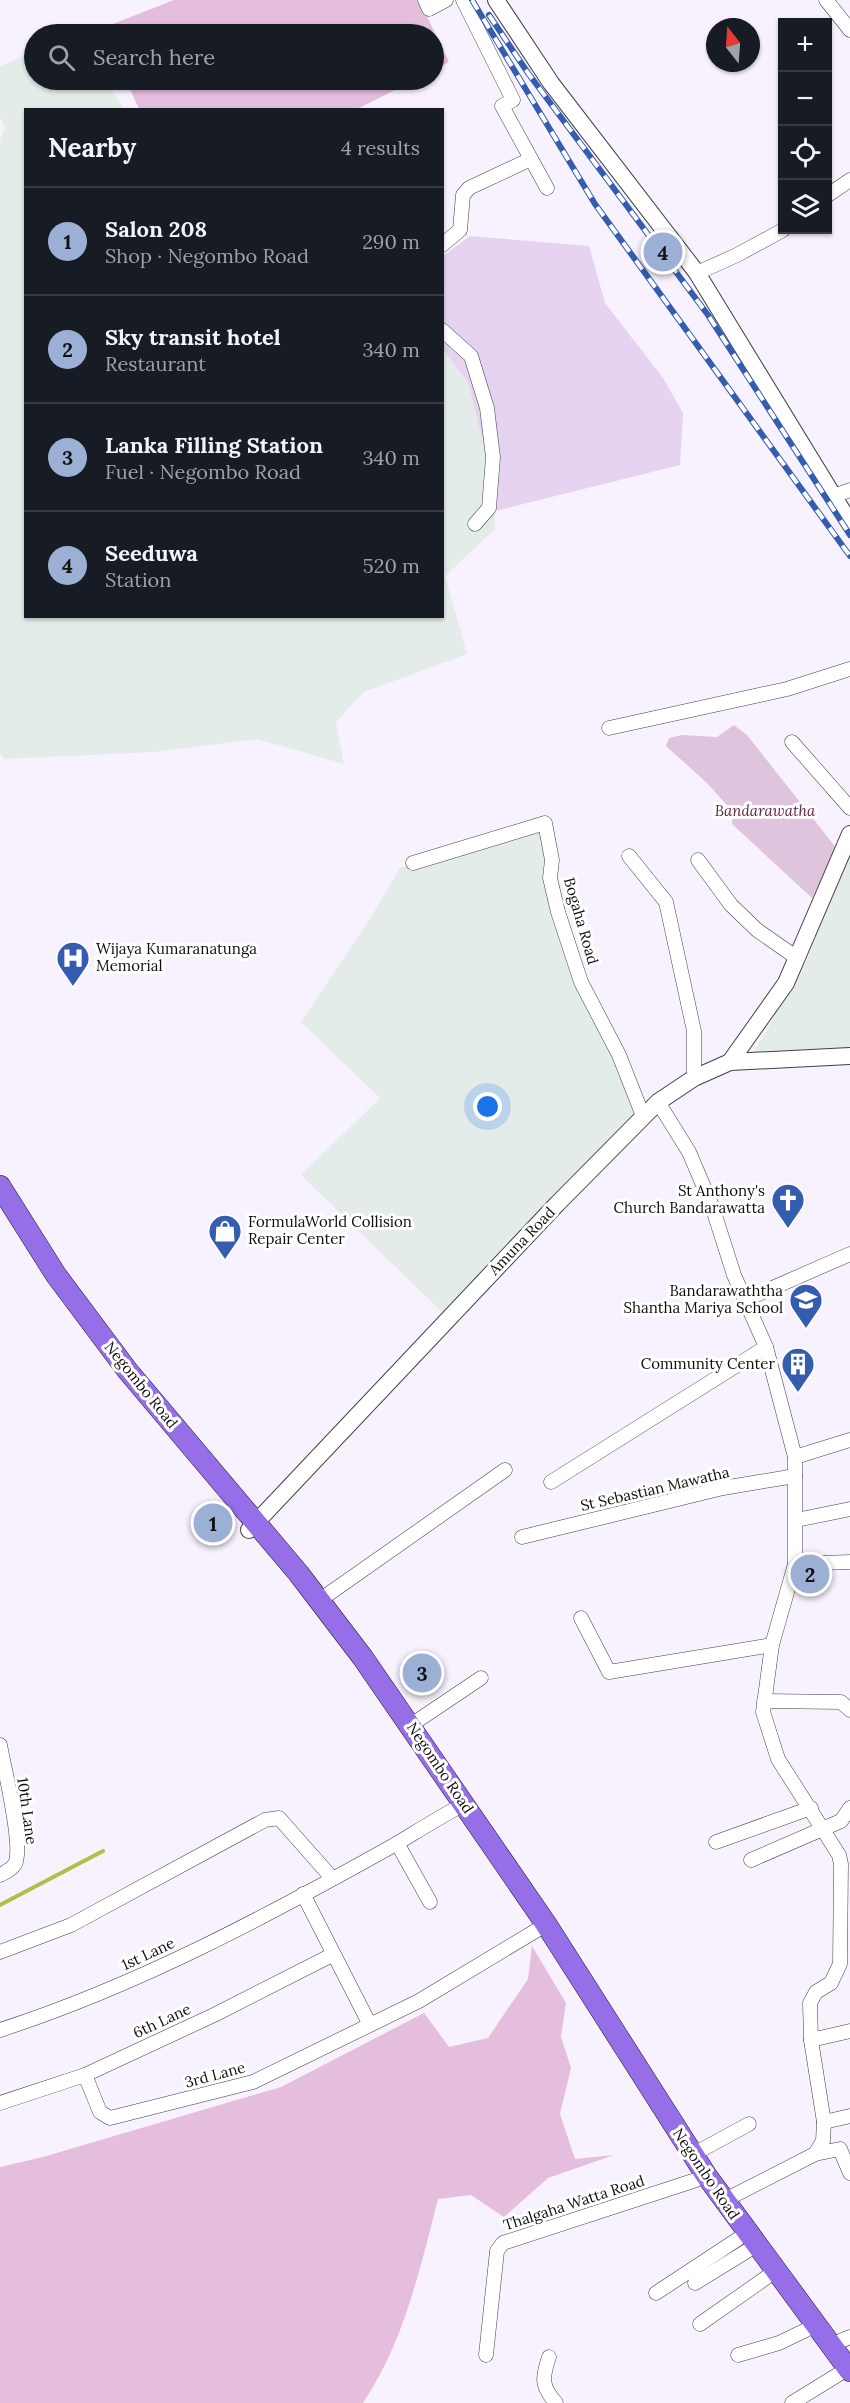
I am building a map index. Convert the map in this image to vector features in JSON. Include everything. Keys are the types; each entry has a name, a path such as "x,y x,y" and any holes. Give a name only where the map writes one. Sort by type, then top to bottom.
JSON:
{"highway":[{"name":"Negombo Road","path":"0,1186 56,1275 127,1370 253,1526 355,1662 537,1930 696,2180 806,2330 846,2378"},
{"name":"Negombo Road","path":"0,1206 46,1280 119,1376 320,1600 411,1725 546,1924 723,2201 841,2341 846,2378"}],"street":[{"path":"425,0 429,9 446,0"},
{"path":"463,0 513,100 502,106 547,188"},
{"path":"496,0 551,83 696,273 850,523"},
{"path":"825,0 850,30"},
{"path":"444,242 460,230 463,195 469,188 531,159"},
{"path":"832,192 850,180"},
{"path":"696,273 737,255 778,233"},
{"path":"444,332 471,356 487,408 493,457 489,508 475,524"},
{"path":"833,496 850,490"},
{"path":"609,728 787,689 850,669"},
{"path":"792,742 850,808"},
{"name":"Bogaha Road","path":"413,863 545,823 552,860 550,878 558,912 581,982 619,1055 644,1116"},
{"path":"730,1062 786,983 850,834"},
{"path":"629,856 666,902 694,1031 694,1078"},
{"path":"698,860 731,905 757,930 797,958"},
{"name":"Amuna Road","path":"253,1526 658,1102 694,1078 730,1062 850,1056"},
{"path":"658,1102 693,1162 712,1206 734,1275 766,1347 795,1457 795,1564 772,1645 763,1712 778,1759 846,1864 846,1907 840,1964 831,1983 816,1992 810,2003 811,2040 824,2122 823,2140 815,2154"},
{"path":"746,1300 850,1254"},
{"path":"551,1482 766,1347"},
{"path":"795,1457 850,1440"},
{"path":"320,1600 504,1470"},
{"name":"St Sebastian Mawatha","path":"522,1537 723,1488 795,1476"},
{"path":"796,1520 850,1509"},
{"path":"795,1564 850,1562"},
{"path":"581,1618 609,1672 772,1645"},
{"path":"411,1725 481,1678"},
{"path":"764,1701 841,1702 850,1710"},
{"name":"10th Lane","path":"0,1745 18,1844 15,1863 9,1871 0,1875"},
{"path":"716,1842 811,1808"},
{"path":"751,1860 845,1818 850,1808"},
{"name":"1st Lane","path":"0,2030 52,2013 161,1967 303,1894 455,1809"},
{"path":"0,1952 71,1925 265,1820 279,1818 332,1878"},
{"path":"397,1843 430,1902"},
{"path":"303,1894 332,1955 369,2023"},
{"name":"3rd Lane","path":"85,2075 100,2112 111,2118 253,2082 369,2023 419,2001 537,1930"},
{"name":"6th Lane","path":"0,2103 85,2075 214,2015 332,1955"},
{"path":"811,2040 850,2031"},
{"path":"824,2122 850,2116"},
{"path":"692,2155 749,2124"},
{"path":"723,2201 815,2154 840,2149 850,2173"},
{"name":"Thalgaha Watta Road","path":"486,2355 497,2251 503,2243 696,2180"},
{"path":"695,2283 743,2245"},
{"path":"656,2293 743,2245"},
{"path":"700,2324 767,2277"},
{"path":"738,2355 779,2343 806,2330"},
{"path":"549,2357 542,2376 549,2394 556,2403"},
{"path":"792,2403 846,2378"}],"shaded area":[{"path":"174,0 419,0 431,24 113,24"},
{"path":"444,52 449,62 444,65"},
{"path":"24,55 24,90 112,90 123,108 24,108 24,618 444,618 444,314 491,351 495,529 445,576 467,654 364,692 336,722 344,764 257,739 154,752 5,759 0,754 0,140 5,127 0,117 0,66"},
{"path":"130,90 395,90 359,108 139,108"},
{"path":"470,236 589,246 605,303 663,378 683,413 680,465 495,511 488,462 468,382 444,350 444,255"},
{"path":"542,828 571,972 648,1106 445,1315 301,1175 380,1098 301,1022 368,922 400,868"},
{"path":"850,848 850,1050 752,1055 807,960"},
{"path":"532,1946 566,2003 561,2037 571,2068 560,2114 575,2159 614,2155 548,2178 504,2217 471,2195 438,2199 417,2278 400,2330 377,2380 363,2403 0,2403 0,2167 43,2157 281,2087 424,2013 449,2047 488,2038 528,1979"}],"green space":[{"name":"Bandarawatha","path":"734,725 747,735 837,849 812,898 732,824 733,812 707,783 666,746 669,738 682,735 717,737"}],"waterway":[{"path":"0,1905 103,1851"}],"railway":[{"path":"472,0 595,204 850,556"},
{"path":"489,15 528,73 708,315 850,535"}],"place":[{"name":"Seeduwa","path":"663,252"},
{"name":"Wijaya Kumaranatunga Memorial","path":"73,987"},
{"name":"St Anthony's Church Bandarawatta","path":"788,1229"},
{"name":"FormulaWorld Collision Repair Center","path":"225,1260"},
{"name":"Bandarawaththa Shantha Mariya School","path":"806,1329"},
{"name":"Community Center","path":"798,1393"},
{"name":"Salon 208","path":"213,1523"},
{"name":"Sky transit hotel","path":"810,1574"},
{"name":"Lanka Filling Station","path":"422,1673"}]}
